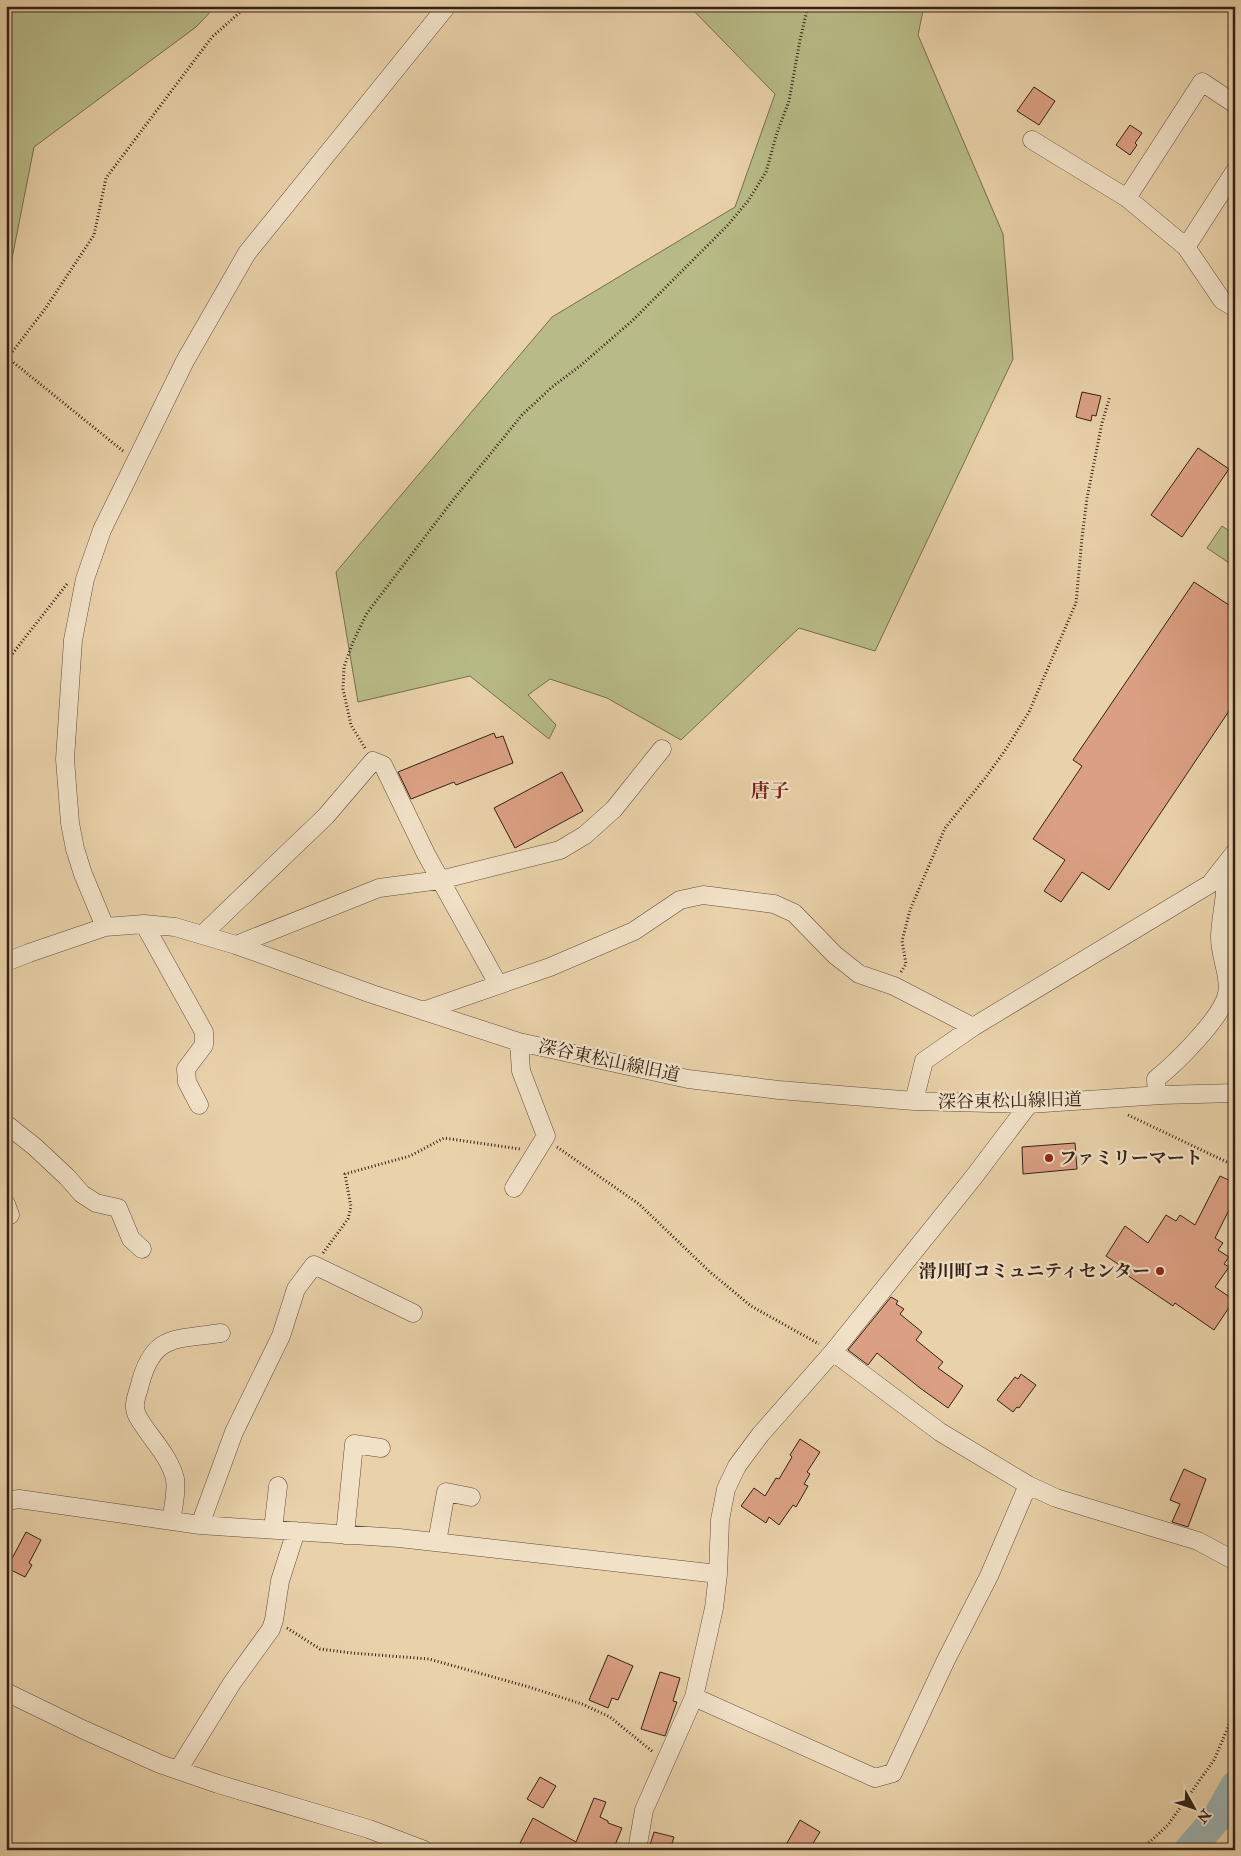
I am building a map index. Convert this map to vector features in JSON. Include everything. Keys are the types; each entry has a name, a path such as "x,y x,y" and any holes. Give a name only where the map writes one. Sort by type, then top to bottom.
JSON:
{"street":[{"path":"105,927 83,874 75,849 70,823 65,760 73,640 85,580 102,530 185,361 247,254 447,6"},
{"path":"1127,198 1202,82 1235,104"},
{"path":"1032,140 1127,198 1186,247 1222,300 1235,307"},
{"path":"1186,247 1235,170"},
{"path":"236,945 379,888 440,880 560,850 584,835 614,809 662,749"},
{"path":"203,934 326,816 373,761 383,765 426,854 498,984"},
{"path":"914,1101 924,1061 973,1027 1210,884 1235,852"},
{"path":"1157,1095 1156,1080 1178,1062 1206,1028 1227,995 1227,977 1220,951 1220,930 1225,891 1222,869"},
{"path":"423,1011 550,967 634,931 680,900 703,895 774,904 794,913 835,955 859,974 894,986 973,1027"},
{"path":"144,924 204,1032 204,1045 186,1070 186,1082 199,1105"},
{"name":"深谷東松山線旧道","path":"6,962 105,927 144,924 175,927 236,945 423,1011 519,1042 688,1079 779,1090 914,1101 1029,1104 1157,1095 1235,1094"},
{"path":"514,1188 546,1136 521,1071 519,1042"},
{"path":"637,1850 644,1810 694,1697 714,1608 718,1574 720,1520 726,1489 737,1466 760,1435 833,1352 973,1178 1029,1104"},
{"path":"6,1124 35,1147 82,1194 96,1203 118,1208 130,1239 142,1250"},
{"path":"6,1204 10,1214 6,1217"},
{"path":"200,1526 234,1432 281,1336 296,1289 314,1264 413,1313"},
{"path":"171,1521 176,1488 175,1478 134,1408 142,1377 152,1353 169,1340 221,1333"},
{"path":"833,1352 940,1432 1028,1485 1056,1498 1198,1541 1235,1561"},
{"path":"345,1535 354,1444 381,1448"},
{"path":"694,1697 875,1778 893,1773 946,1660 989,1576 1028,1485"},
{"path":"274,1530 278,1486"},
{"path":"437,1542 446,1492 471,1497"},
{"path":"6,1501 19,1499 200,1526 437,1542 718,1574"},
{"path":"178,1770 232,1683 271,1628 280,1581 296,1532"},
{"path":"6,1692 82,1729 178,1770 218,1784 369,1829 424,1850"}],"path":[{"path":"135,461 7,359 45,309 94,235 106,178 212,38 247,6"},
{"path":"373,761 351,725 343,689 344,667 353,642 368,613 453,500 522,415 552,387 580,366 639,315 727,226 748,201 766,172 777,133 789,101 808,6"},
{"path":"894,986 906,964 902,942 910,910 945,828 986,777 1029,712 1076,602 1087,498 1102,423 1110,396"},
{"path":"6,662 70,579 85,580"},
{"path":"1123,1112 1233,1165"},
{"path":"546,1136 560,1150 639,1204 710,1272 751,1306 833,1352"},
{"path":"314,1264 348,1219 352,1207 345,1174 410,1156 444,1138 535,1152"},
{"path":"274,1620 320,1648 352,1653 428,1659 530,1687 582,1704 610,1717 643,1745 666,1761"},
{"path":"1141,1850 1168,1825 1214,1760 1235,1711"},
{"path":"1232,1850 1235,1846"}],"green space":[{"path":"6,6 216,6 196,27 34,147 6,289"},
{"path":"689,6 924,6 918,35 1003,234 1013,359 875,651 799,628 681,740 607,698 550,679 528,695 556,725 549,739 470,676 358,702 336,572 552,317 735,207 775,94"},
{"path":"1222,526 1235,535 1235,567 1207,548"}],"building":[{"path":"1034,87 1055,101 1039,125 1017,111"},
{"path":"1130,125 1142,133 1130,155 1116,145"},
{"path":"1082,392 1101,396 1096,416 1092,415 1091,421 1076,417"},
{"path":"1198,448 1229,469 1182,537 1151,515"},
{"path":"1194,582 1235,609 1235,702 1109,890 1082,872 1061,902 1044,891 1065,860 1033,839 1082,766 1073,760"},
{"path":"494,733 496,738 503,736 513,763 456,785 454,782 411,799 398,772"},
{"path":"562,772 583,811 515,848 494,808"},
{"name":"ファミリーマート","path":"1075,1143 1077,1169 1023,1174 1022,1147"},
{"name":"滑川町コミュニティセンター","path":"1220,1176 1235,1183 1235,1198 1215,1238 1223,1243 1218,1250 1229,1257 1224,1264 1229,1267 1215,1287 1234,1300 1214,1330 1175,1303 1173,1306 1124,1273 1127,1270 1106,1256 1125,1226 1148,1243 1166,1215 1176,1221 1180,1215 1195,1225"},
{"path":"891,1297 898,1301 896,1304 904,1309 900,1314 922,1332 916,1340 943,1362 938,1368 963,1386 948,1408 877,1353 868,1365 848,1350"},
{"path":"1021,1374 1036,1385 1019,1408 1017,1407 1013,1412 997,1400 1015,1377 1018,1379"},
{"path":"800,1439 820,1452 807,1472 810,1474 804,1484 808,1486 796,1507 793,1505 779,1525 769,1517 766,1523 741,1506 754,1488 765,1496 776,1478 779,1479"},
{"path":"1184,1469 1206,1479 1188,1527 1172,1522 1180,1504 1170,1500"},
{"path":"26,1532 41,1540 29,1563 32,1565 25,1577 7,1568"},
{"path":"608,1655 633,1666 618,1700 612,1698 608,1708 589,1700"},
{"path":"660,1672 680,1678 673,1701 677,1702 665,1736 641,1729"},
{"path":"540,1777 556,1786 543,1808 527,1799"},
{"path":"594,1798 606,1802 600,1817 608,1821 608,1823 622,1828 613,1850 533,1850 520,1843 533,1818 576,1842"},
{"path":"800,1820 820,1832 809,1850 783,1850"},
{"path":"654,1832 674,1837 670,1850 649,1848"}],"waterway":[{"path":"1189,1850 1217,1818 1235,1786"}],"place":[{"name":"ファミリーマート","path":"1049,1158"},
{"name":"滑川町コミュニティセンター","path":"1160,1271"}],"district":[{"name":"唐子","path":"770,791"}]}
